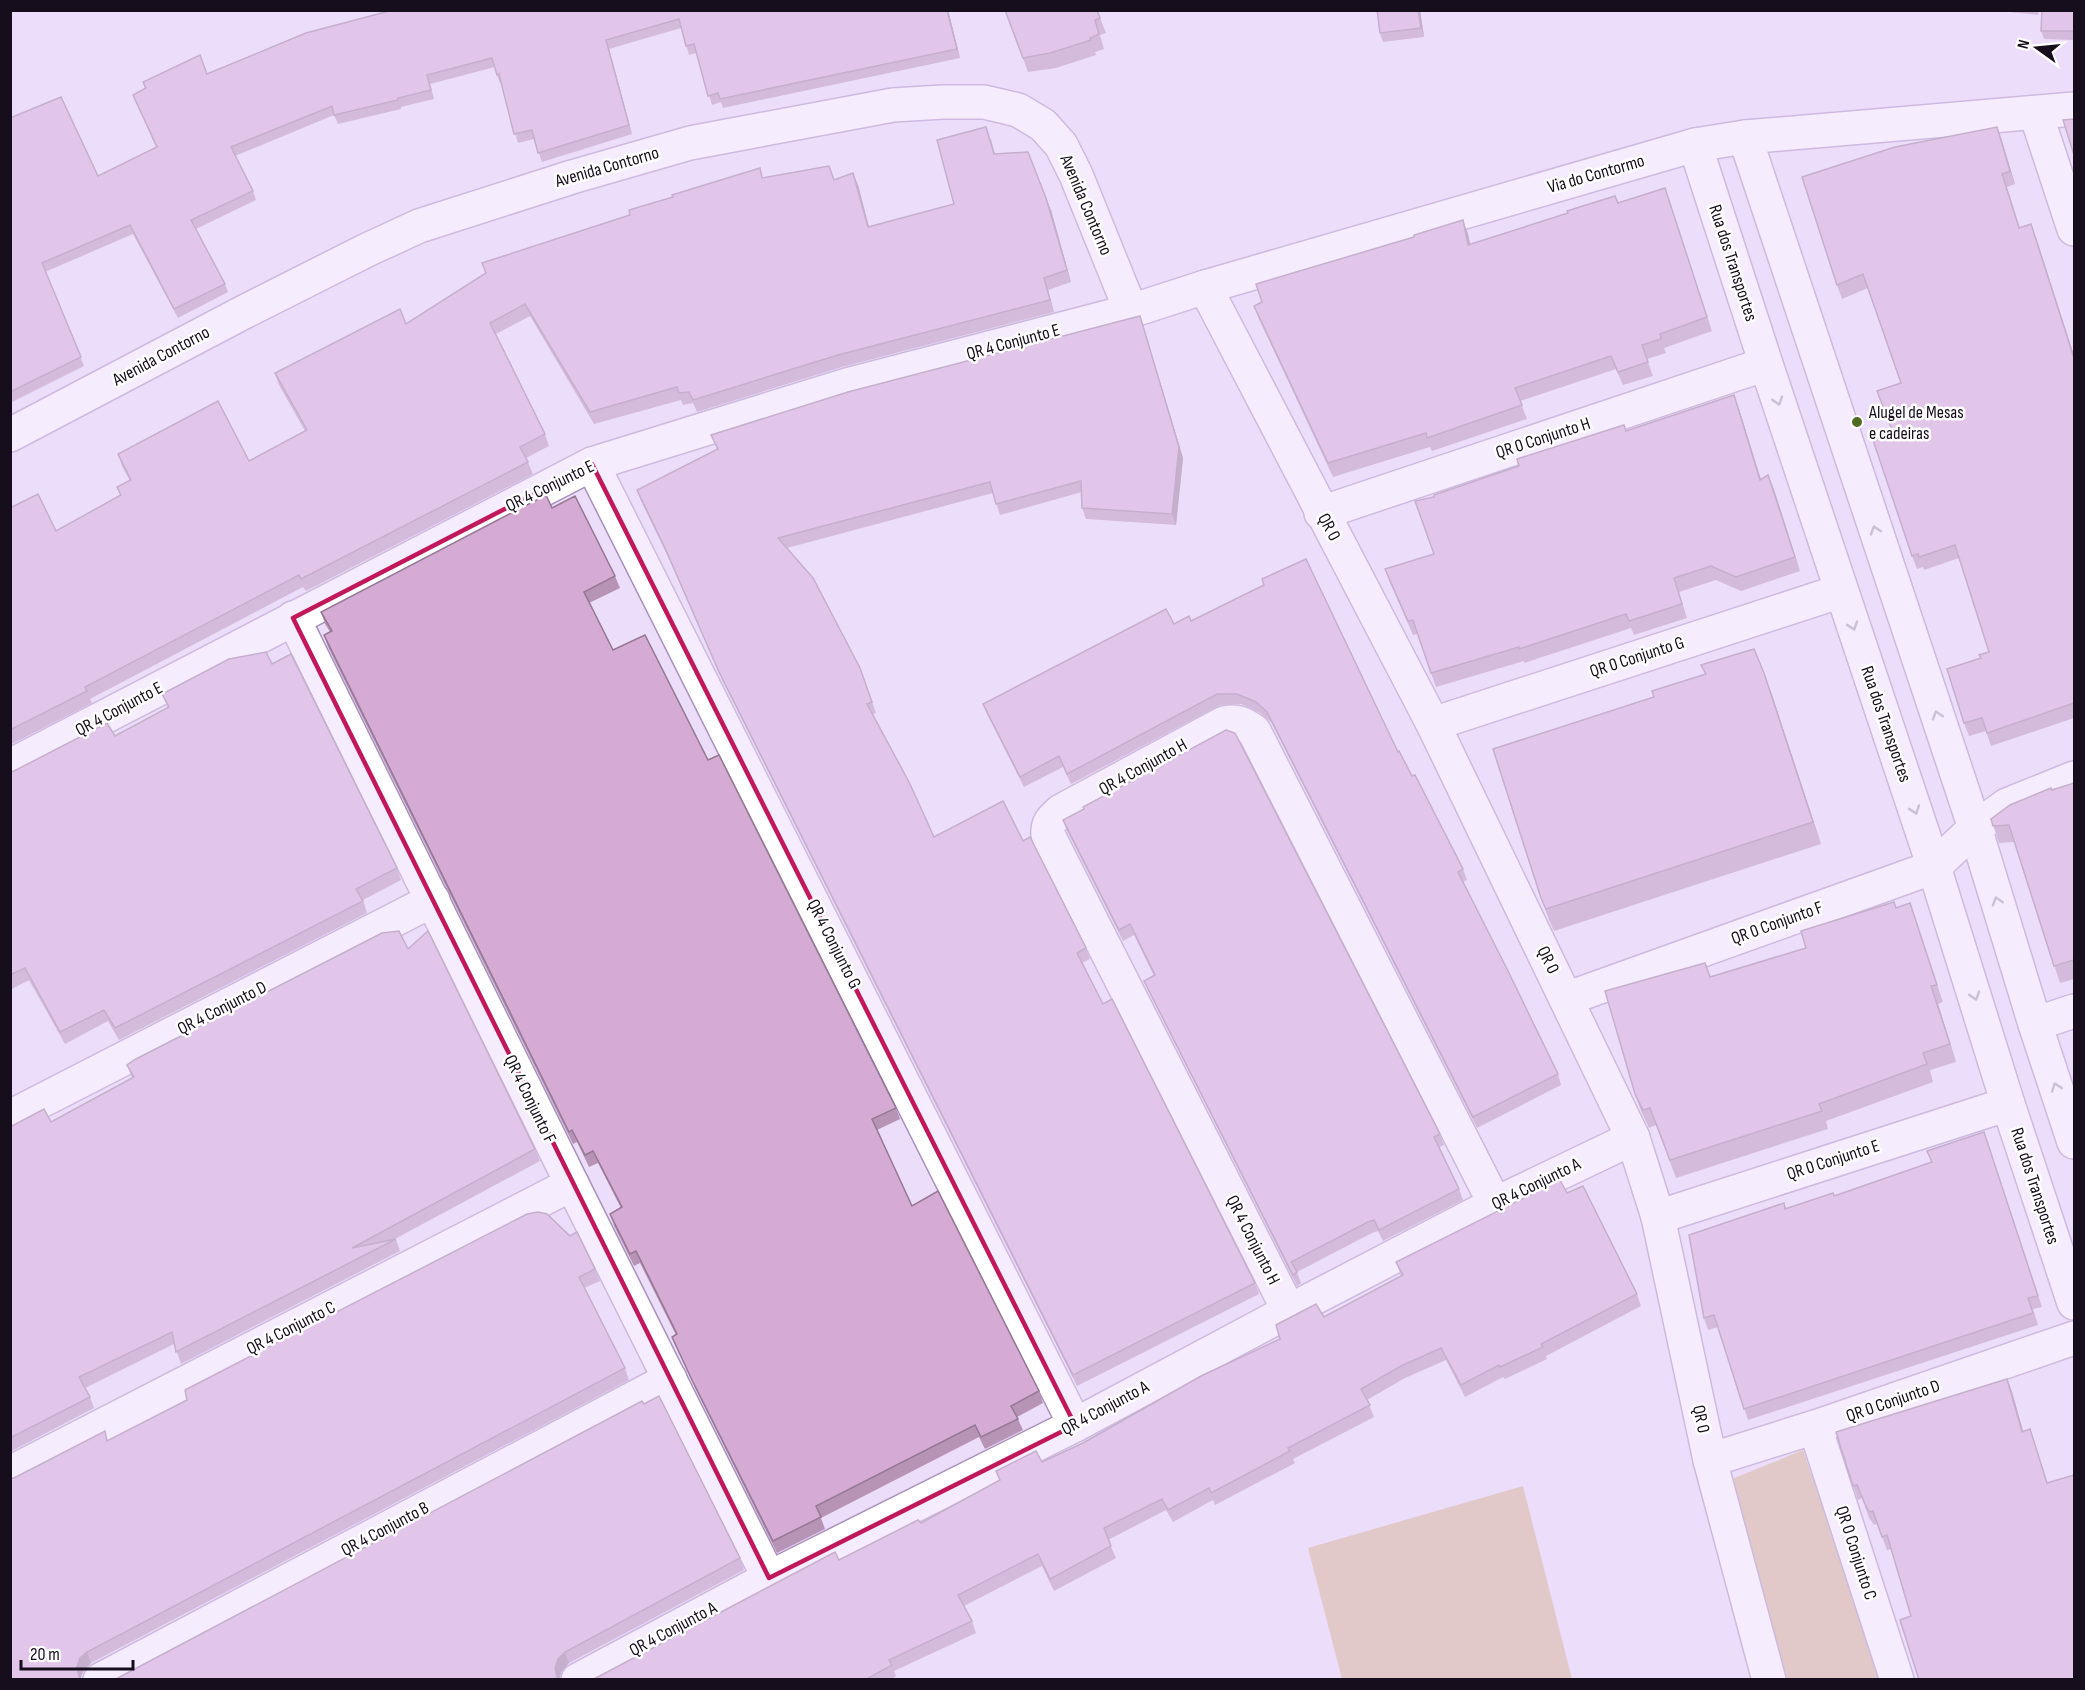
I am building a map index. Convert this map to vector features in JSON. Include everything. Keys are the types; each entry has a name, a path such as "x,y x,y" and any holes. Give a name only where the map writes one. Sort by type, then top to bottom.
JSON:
{"street":[{"name":"Avenida Contorno","path":"10,435 244,312 419,226 572,177 690,143 893,105 984,102 1018,110 1043,125 1061,145 1076,175 1131,311"},
{"name":"Via do Contormo","path":"1131,311 1205,287 1695,146 1745,137 2074,110"},
{"path":"2036,114 2074,229"},
{"path":"1745,137 1975,828 2034,1024 2074,1142"},
{"name":"Rua dos Transportes","path":"1695,146 1934,867 2008,1104 2074,1303"},
{"name":"QR 0","path":"1205,287 1321,513 1433,723 1633,1138 1658,1217 1710,1460 1769,1680"},
{"name":"QR 4 Conjunto E","path":"10,766 592,464 847,385 1131,311"},
{"name":"QR 0 Conjunto H","path":"1321,513 1766,364"},
{"name":"QR 4 Conjunto G","path":"592,464 1075,1425"},
{"name":"QR 0 Conjunto G","path":"1433,723 1841,591"},
{"name":"QR 4 Conjunto F","path":"293,618 769,1578"},
{"name":"QR 4 Conjunto H","path":"1289,1311 1048,835 1047,827 1061,811 1224,723 1232,721 1243,723 1254,731 1495,1204"},
{"name":"QR 0 Conjunto F","path":"1566,999 1934,867 1975,828 2007,805 2074,778"},
{"name":"QR 4 Conjunto D","path":"10,1117 433,900"},
{"path":"2034,1024 2074,1011"},
{"name":"QR 0 Conjunto E","path":"1658,1217 2008,1104"},
{"name":"QR 4 Conjunto A","path":"578,1680 769,1578 1075,1425 1495,1204 1633,1138"},
{"name":"QR 4 Conjunto C","path":"10,1473 572,1184"},
{"name":"QR 0 Conjunto D","path":"1710,1460 1815,1427 2074,1338"},
{"name":"QR 4 Conjunto B","path":"100,1680 670,1379"},
{"name":"QR 0 Conjunto C","path":"1815,1427 1897,1680"}],"highlighted area":[{"path":"592,464 1075,1425 769,1578 293,618"}],"shaded area":[{"path":"1803,1450 1882,1679 1787,1679 1727,1481"},
{"path":"1523,1486 1572,1679 1342,1679 1308,1548"}],"building":[{"path":"393,10 947,10 957,49 720,99 718,93 708,96 694,44 686,46 679,19 606,40 629,125 538,153 532,130 514,134 499,74 497,75 492,58 427,75 431,90 398,98 398,100 334,115 332,106 231,147 253,191 191,220 225,284 174,309 130,225 42,263 81,357 10,392 10,118 61,97 98,176 157,147 133,95 146,88 143,82 200,55 207,74 306,33"},
{"path":"1005,10 1097,10 1100,18 1095,20 1099,34 1090,38 1091,40 1050,53 1023,58"},
{"path":"1377,10 1418,10 1421,28 1380,33"},
{"path":"2042,10 2074,10 2074,31 2041,31"},
{"path":"2074,119 2074,155 2063,120"},
{"path":"986,127 994,154 1028,152 1046,198 1067,270 1044,278 1050,300 838,355 693,400 689,392 679,393 677,387 590,412 525,304 490,323 545,434 520,447 528,462 301,579 299,575 85,687 87,691 10,730 10,508 38,494 56,531 121,495 117,487 131,480 118,454 218,401 249,461 307,430 275,373 400,309 406,324 486,273 482,263 630,215 629,210 673,197 672,195 760,168 762,178 829,166 834,180 853,173 868,227 954,204 937,140"},
{"path":"1997,127 2010,171 2002,174 2019,228 2031,224 2074,358 2074,703 1987,733 1982,718 1964,723 1947,669 1981,658 1979,655 1989,652 1955,545 1919,557 1918,554 1912,556 1872,437 1892,430 1877,391 1901,383 1863,274 1837,285 1802,177 1895,147"},
{"path":"1665,188 1707,317 1660,334 1661,339 1642,345 1648,362 1618,372 1611,356 1515,388 1522,405 1427,438 1426,433 1328,463 1254,306 1262,302 1256,284 1463,220 1468,245 1615,196 1618,203"},
{"path":"1140,316 1179,447 1172,514 1082,508 1081,481 996,504 990,482 778,538 813,578 860,668 872,702 867,704 910,784 934,837 1003,801 1023,841 1030,837 1086,948 1077,953 1103,1004 1112,999 1255,1283 1073,1375 719,672 637,490 718,449 711,435 848,392"},
{"path":"1734,395 1760,480 1768,475 1795,557 1736,577 1711,566 1674,578 1682,604 1629,621 1626,614 1519,649 1519,647 1431,673 1413,620 1408,621 1385,569 1434,554 1415,501 1434,497 1434,495 1519,466 1517,459 1624,425 1626,431"},
{"path":"546,495 552,508 575,496 615,576 584,592 613,650 645,635 708,760 719,755 896,1108 872,1119 912,1206 938,1191 1039,1391 1011,1406 1018,1419 981,1437 975,1425 816,1506 821,1517 773,1541 691,1378 672,1337 677,1334 636,1251 630,1254 610,1214 622,1207 593,1151 585,1155 572,1130 569,1132 324,635 332,631 321,612"},
{"path":"1306,559 1398,752 1412,776 1415,775 1463,869 1458,872 1558,1074 1473,1117 1267,712 1256,702 1237,694 1217,694 1067,774 1059,756 1020,777 983,704 1166,609 1174,624 1189,616 1191,621 1264,585 1262,579"},
{"path":"1754,649 1813,822 1546,909 1493,749 1654,697 1652,691 1706,674 1701,665"},
{"path":"266,652 272,664 291,654 397,868 356,889 363,901 115,1028 104,1010 60,1032 25,968 10,975 10,772 107,723 115,736 169,707 162,694 229,659"},
{"path":"1226,730 1235,733 1440,1134 1434,1137 1459,1189 1379,1230 1374,1220 1368,1222 1291,1262 1297,1272 1293,1275 1144,981 1155,975 1130,924 1119,930 1063,820"},
{"path":"2074,783 2074,960 2054,966 2009,825 1993,826 1991,819 2010,805 2051,788 2052,790"},
{"path":"1894,902 1896,908 1910,903 1937,985 1931,986 1950,1044 1923,1053 1927,1064 1819,1104 1822,1111 1670,1160 1650,1108 1643,1110 1635,1094 1605,991 1705,963 1710,977 1806,948 1801,931"},
{"path":"399,931 408,949 428,931 535,1149 352,1248 396,1239 176,1352 172,1332 79,1377 90,1397 10,1438 10,1127 44,1109 51,1122 134,1077 127,1065 134,1060 382,933"},
{"path":"1984,1132 2038,1296 2028,1298 2033,1313 1744,1409 1714,1315 1704,1318 1689,1235 1784,1203 1785,1209 1833,1193 1834,1196 1932,1162 1927,1151"},
{"path":"1560,1180 1567,1193 1583,1186 1637,1294 1541,1344 1543,1347 1500,1367 1499,1365 1461,1385 1441,1348 1401,1366 1361,1389 1370,1405 1288,1448 1290,1451 1211,1493 1209,1488 1168,1510 1162,1499 1104,1528 1111,1546 1050,1579 1038,1554 958,1595 972,1621 889,1660 892,1665 865,1680 592,1680 835,1552 839,1560 918,1520 921,1523 1000,1480 996,1471 1036,1451 1042,1462 1083,1443 1201,1376 1280,1339 1276,1325 1316,1304 1324,1317 1403,1275 1396,1262"},
{"path":"538,1212 547,1214 570,1236 577,1232 595,1269 579,1277 625,1368 87,1652 80,1658 77,1667 82,1680 10,1680 10,1478 105,1431 107,1441 187,1400 185,1390 527,1214"},
{"path":"2007,1379 2022,1432 2030,1429 2047,1483 2074,1475 2074,1680 1919,1680 1900,1620 1911,1616 1887,1535 1882,1537 1873,1511 1869,1512 1857,1485 1853,1486 1836,1432"},
{"path":"659,1396 740,1558 565,1652 558,1659 555,1668 560,1680 114,1680 642,1401 644,1404"}],"place":[{"name":"Alugel de Mesas e cadeiras","path":"1857,422"}]}
